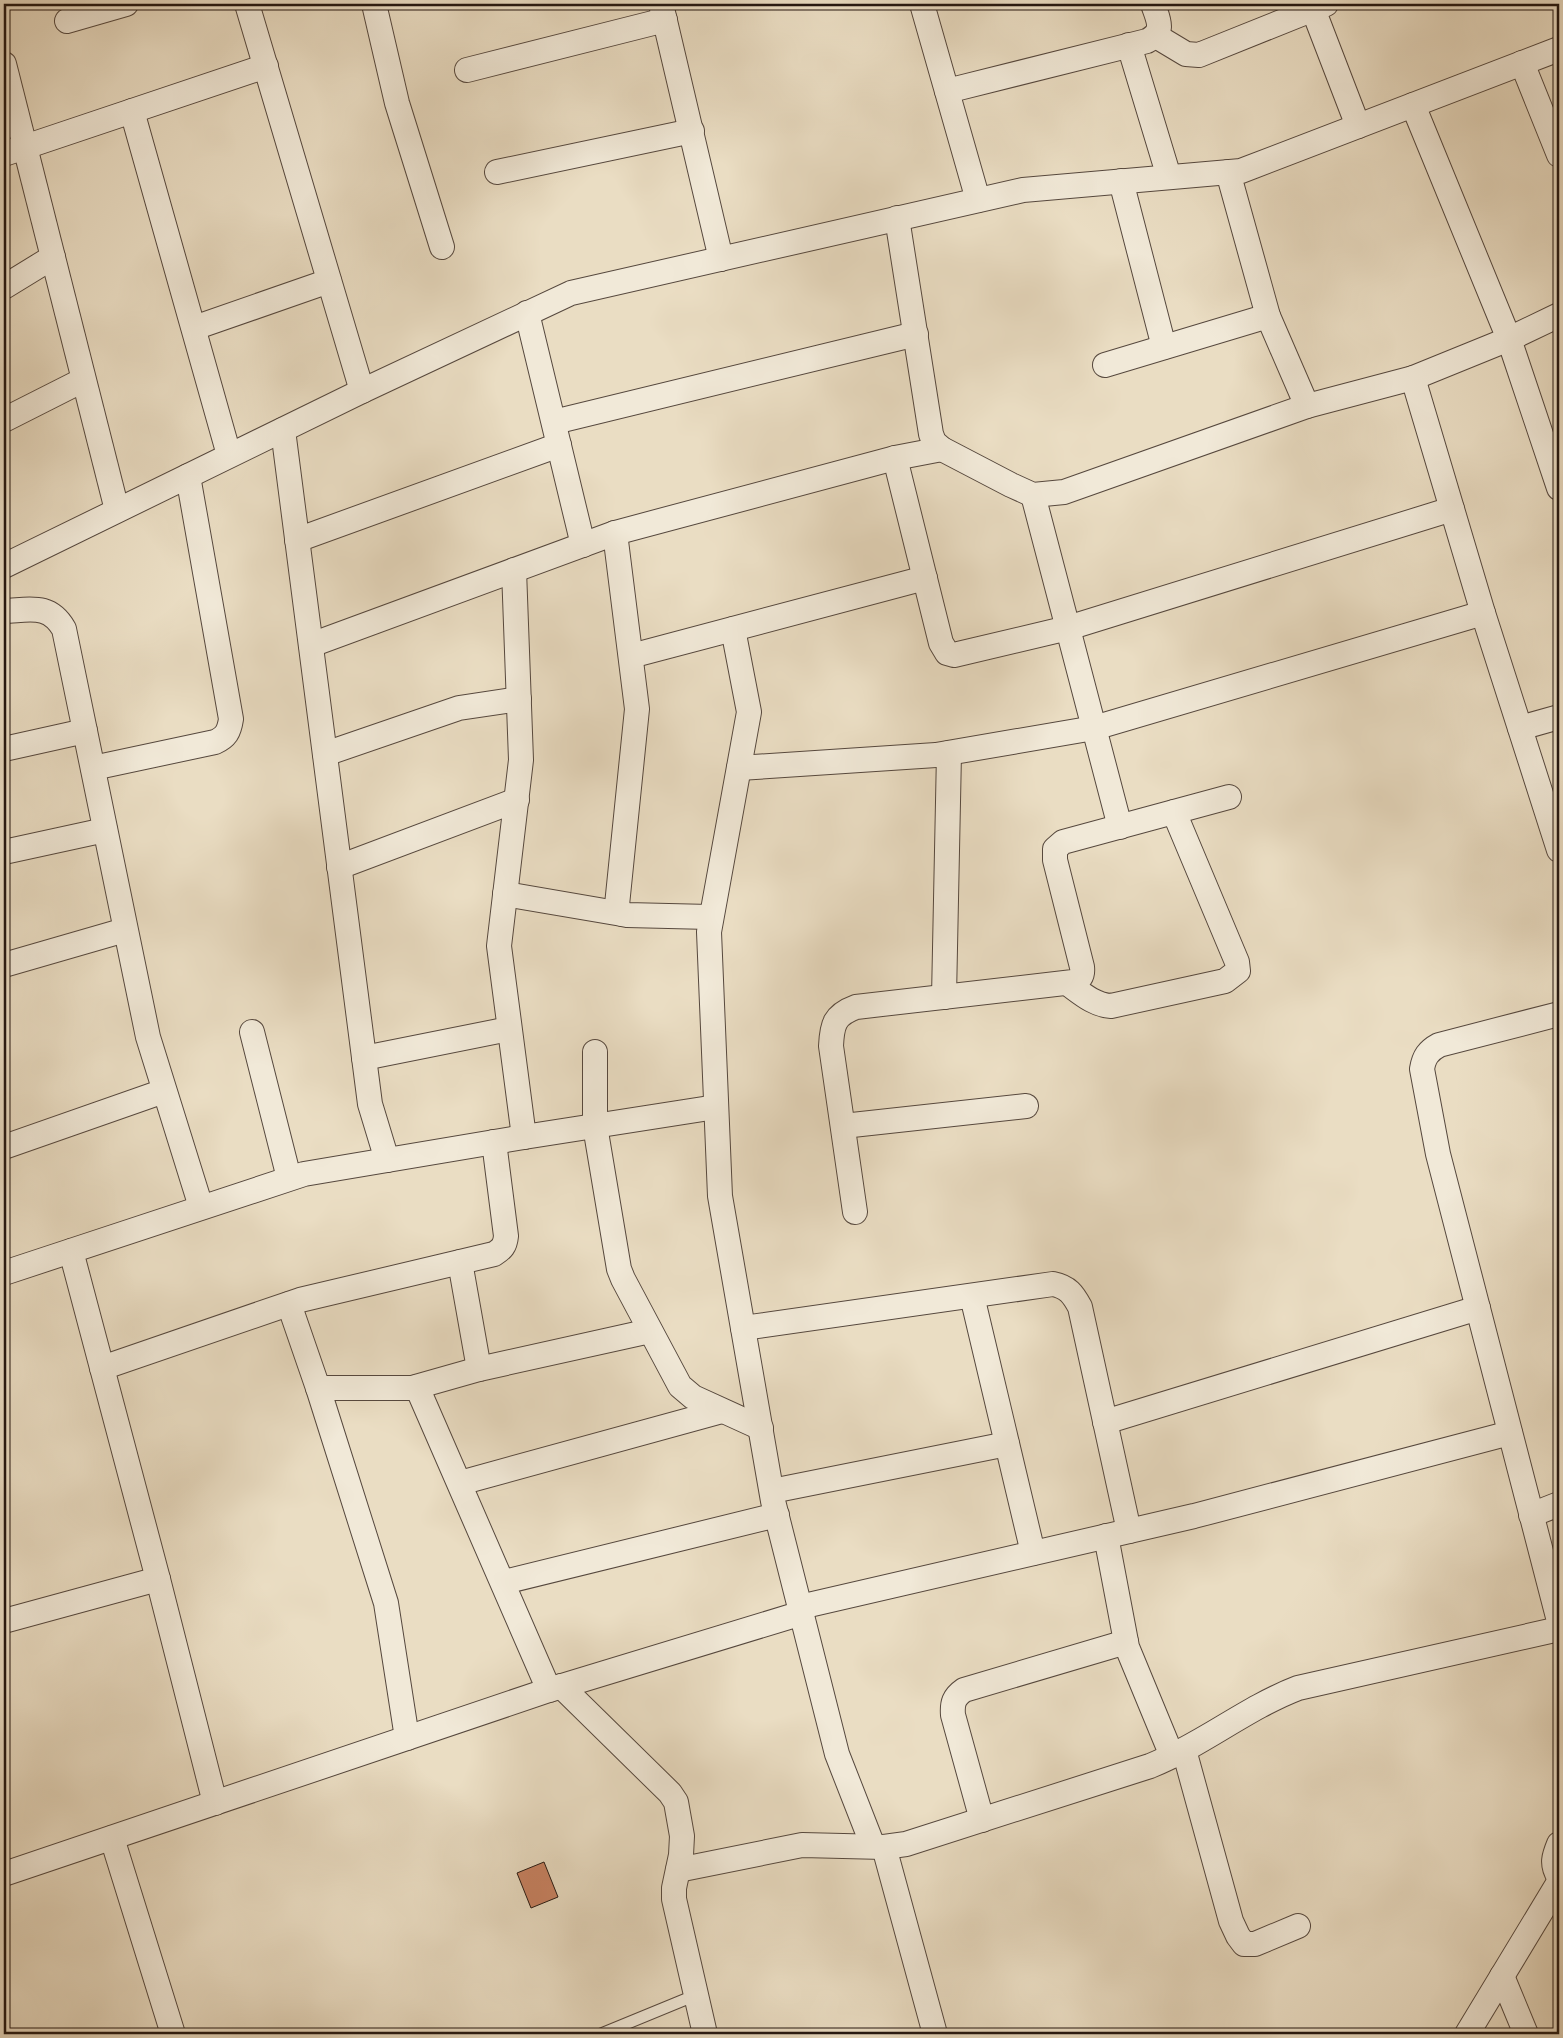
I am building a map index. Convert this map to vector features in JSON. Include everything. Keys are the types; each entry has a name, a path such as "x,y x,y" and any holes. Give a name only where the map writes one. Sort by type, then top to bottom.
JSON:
{"street":[{"path":"67,21 126,4"},
{"path":"247,4 362,391"},
{"path":"374,4 397,104 442,247"},
{"path":"922,4 978,200"},
{"path":"947,91 1147,41 1156,36 1159,31 1159,23 1153,4"},
{"path":"1156,36 1186,54 1199,55 1319,7 1358,126"},
{"path":"467,70 663,12 721,259"},
{"path":"1129,45 1169,177"},
{"path":"4,566 362,391 571,293 1023,190 1241,171 1559,49"},
{"path":"1522,63 1559,154"},
{"path":"4,64 14,151 52,257 117,510"},
{"path":"14,151 266,66"},
{"path":"1413,105 1554,454 1559,488"},
{"path":"132,111 230,456"},
{"path":"497,172 692,131"},
{"path":"1228,172 1268,316 1307,406"},
{"path":"1121,181 1164,347"},
{"path":"897,218 931,434 934,442 942,449 1033,495 1064,492 1307,406 1413,378 1509,339 1559,315"},
{"path":"4,288 52,257"},
{"path":"194,328 329,281"},
{"path":"527,313 583,545"},
{"path":"1105,365 1268,316"},
{"path":"554,422 916,334"},
{"path":"1413,378 1483,613 1559,850"},
{"path":"4,420 83,380"},
{"path":"283,430 370,1104 387,1160"},
{"path":"297,540 559,445"},
{"path":"311,645 615,533 896,458 942,449"},
{"path":"896,458 941,643 947,653 954,655 1068,628 1452,510"},
{"path":"93,768 215,742 224,738 230,730 230,719 188,476"},
{"path":"1033,495 1120,827"},
{"path":"615,533 637,709 617,905 622,914"},
{"path":"514,570 522,760 499,946 524,1137"},
{"path":"631,656 925,578"},
{"path":"4,611 38,610 48,612 58,619 64,630 148,1037 201,1207"},
{"path":"739,768 949,753 1094,728 1483,613"},
{"path":"734,629 749,703 748,723 710,917 709,932 720,1196 777,1515 837,1754 878,1847 935,2034"},
{"path":"325,754 469,705 519,699"},
{"path":"1520,728 1559,717"},
{"path":"4,749 85,731"},
{"path":"944,997 949,753"},
{"path":"855,1212 831,1046 832,1028 838,1017 856,1007 1067,983 1079,980 1083,974 1082,967 1055,860 1055,849 1063,842 1228,797"},
{"path":"339,867 517,800"},
{"path":"1067,983 1094,1001 1102,1005 1111,1006 1225,981 1238,971 1237,962 1174,812"},
{"path":"4,852 105,830"},
{"path":"505,894 622,914 710,917"},
{"path":"4,965 126,930"},
{"path":"1559,1014 1439,1045 1430,1050 1424,1058 1422,1069 1436,1144 1559,1621"},
{"path":"364,1058 509,1029"},
{"path":"252,1032 289,1178"},
{"path":"595,1052 595,1126 620,1269 650,1331 680,1386 692,1397 761,1428"},
{"path":"4,1147 164,1091"},
{"path":"843,1126 1026,1106"},
{"path":"4,1273 304,1174 716,1107"},
{"path":"102,1368 289,1304 494,1254 501,1250 505,1244 506,1236 494,1142"},
{"path":"71,1251 215,1803"},
{"path":"460,1262 479,1369"},
{"path":"743,1328 1053,1284 1064,1286 1074,1294 1080,1307 1129,1531"},
{"path":"972,1296 1033,1554"},
{"path":"289,1304 318,1388 386,1603 407,1738"},
{"path":"1106,1422 1478,1308"},
{"path":"318,1388 417,1387 479,1369 650,1331"},
{"path":"417,1387 504,1582 555,1688 674,1797 682,1836 674,1899 706,2034"},
{"path":"460,1483 722,1411"},
{"path":"4,1874 555,1688 801,1610 1194,1516 1510,1433"},
{"path":"772,1491 1007,1444"},
{"path":"1531,1515 1559,1504"},
{"path":"504,1582 777,1515"},
{"path":"1106,1536 1130,1656 1178,1753 1231,1921 1238,1936 1244,1944 1255,1944 1298,1926"},
{"path":"4,1621 158,1579"},
{"path":"678,1870 802,1845 878,1847 906,1844 1150,1766 1178,1753 1272,1700 1298,1688 1559,1629"},
{"path":"982,1820 953,1715 952,1704 957,1695 964,1690 1126,1642"},
{"path":"112,1838 173,2034"},
{"path":"1559,1844 1553,1858 1559,1877"},
{"path":"1467,2034 1559,1882"},
{"path":"1502,1976 1526,2034"}],"lane":[{"path":"601,2034 696,1995"}],"building":[{"path":"544,1862 558,1897 531,1908 517,1873"}]}
